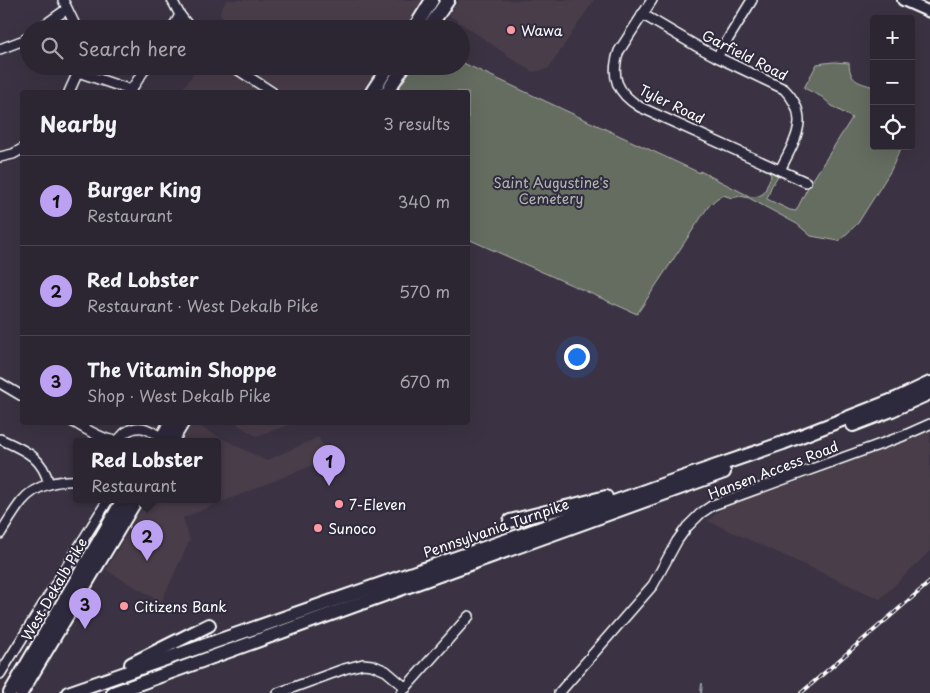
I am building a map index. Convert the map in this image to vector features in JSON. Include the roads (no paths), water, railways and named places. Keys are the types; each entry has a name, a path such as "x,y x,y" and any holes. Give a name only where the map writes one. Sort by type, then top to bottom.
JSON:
{"highway":[{"path":"432,20 441,1"},
{"path":"423,20 441,1"},
{"path":"373,90 383,75"},
{"path":"387,90 398,75"},
{"name":"Pennsylvania Turnpike","path":"68,693 783,443 898,398 930,383"},
{"name":"Pennsylvania Turnpike","path":"112,693 622,510 892,410 930,393"},
{"path":"165,438 170,425"},
{"path":"167,438 180,425"},
{"path":"510,521 667,483"},
{"name":"West Dekalb Pike","path":"16,691 126,503"},
{"path":"68,693 209,625"}],"main road":[{"path":"904,0 930,12"}],"street":[{"path":"172,0 184,20"},
{"name":"Tyler Road","path":"652,0 619,51 616,59 616,79 619,88 625,96 640,106 806,182"},
{"path":"716,57 752,0"},
{"path":"48,20 65,4 72,20"},
{"name":"Garfield Road","path":"642,14 716,57 784,88 796,103 799,122 798,132 780,170"},
{"path":"177,20 180,15"},
{"path":"0,49 20,42"},
{"path":"70,90 76,75"},
{"path":"92,75 125,90"},
{"path":"131,90 141,75"},
{"path":"246,75 269,90"},
{"path":"0,157 20,150"},
{"path":"0,383 20,395"},
{"name":"Hansen Access Road","path":"559,693 653,585 687,527 701,513 713,505 903,436 930,424"},
{"path":"78,425 102,438"},
{"path":"119,438 127,431 137,427 146,428 160,438"},
{"path":"0,439 31,455 41,464 49,484"},
{"path":"0,534 3,524 32,492 63,480 73,481"},
{"path":"0,674 106,503"},
{"path":"278,693 294,690 344,669 363,664 386,670 403,690 469,616"}],"waterway":[{"path":"701,693 702,684"}],"railway":[{"path":"801,693 930,582"}],"place":[{"name":"Wawa","path":"511,30"},
{"name":"Burger King","path":"329,486"},
{"name":"7-Eleven","path":"339,504"},
{"name":"Sunoco","path":"318,528"},
{"name":"Red Lobster","path":"147,561"},
{"name":"Citizens Bank","path":"124,606"},
{"name":"The Vitamin Shoppe","path":"85,629"}],"park label":[{"name":"Saint Augustine's Cemetery","path":"551,190"}]}
